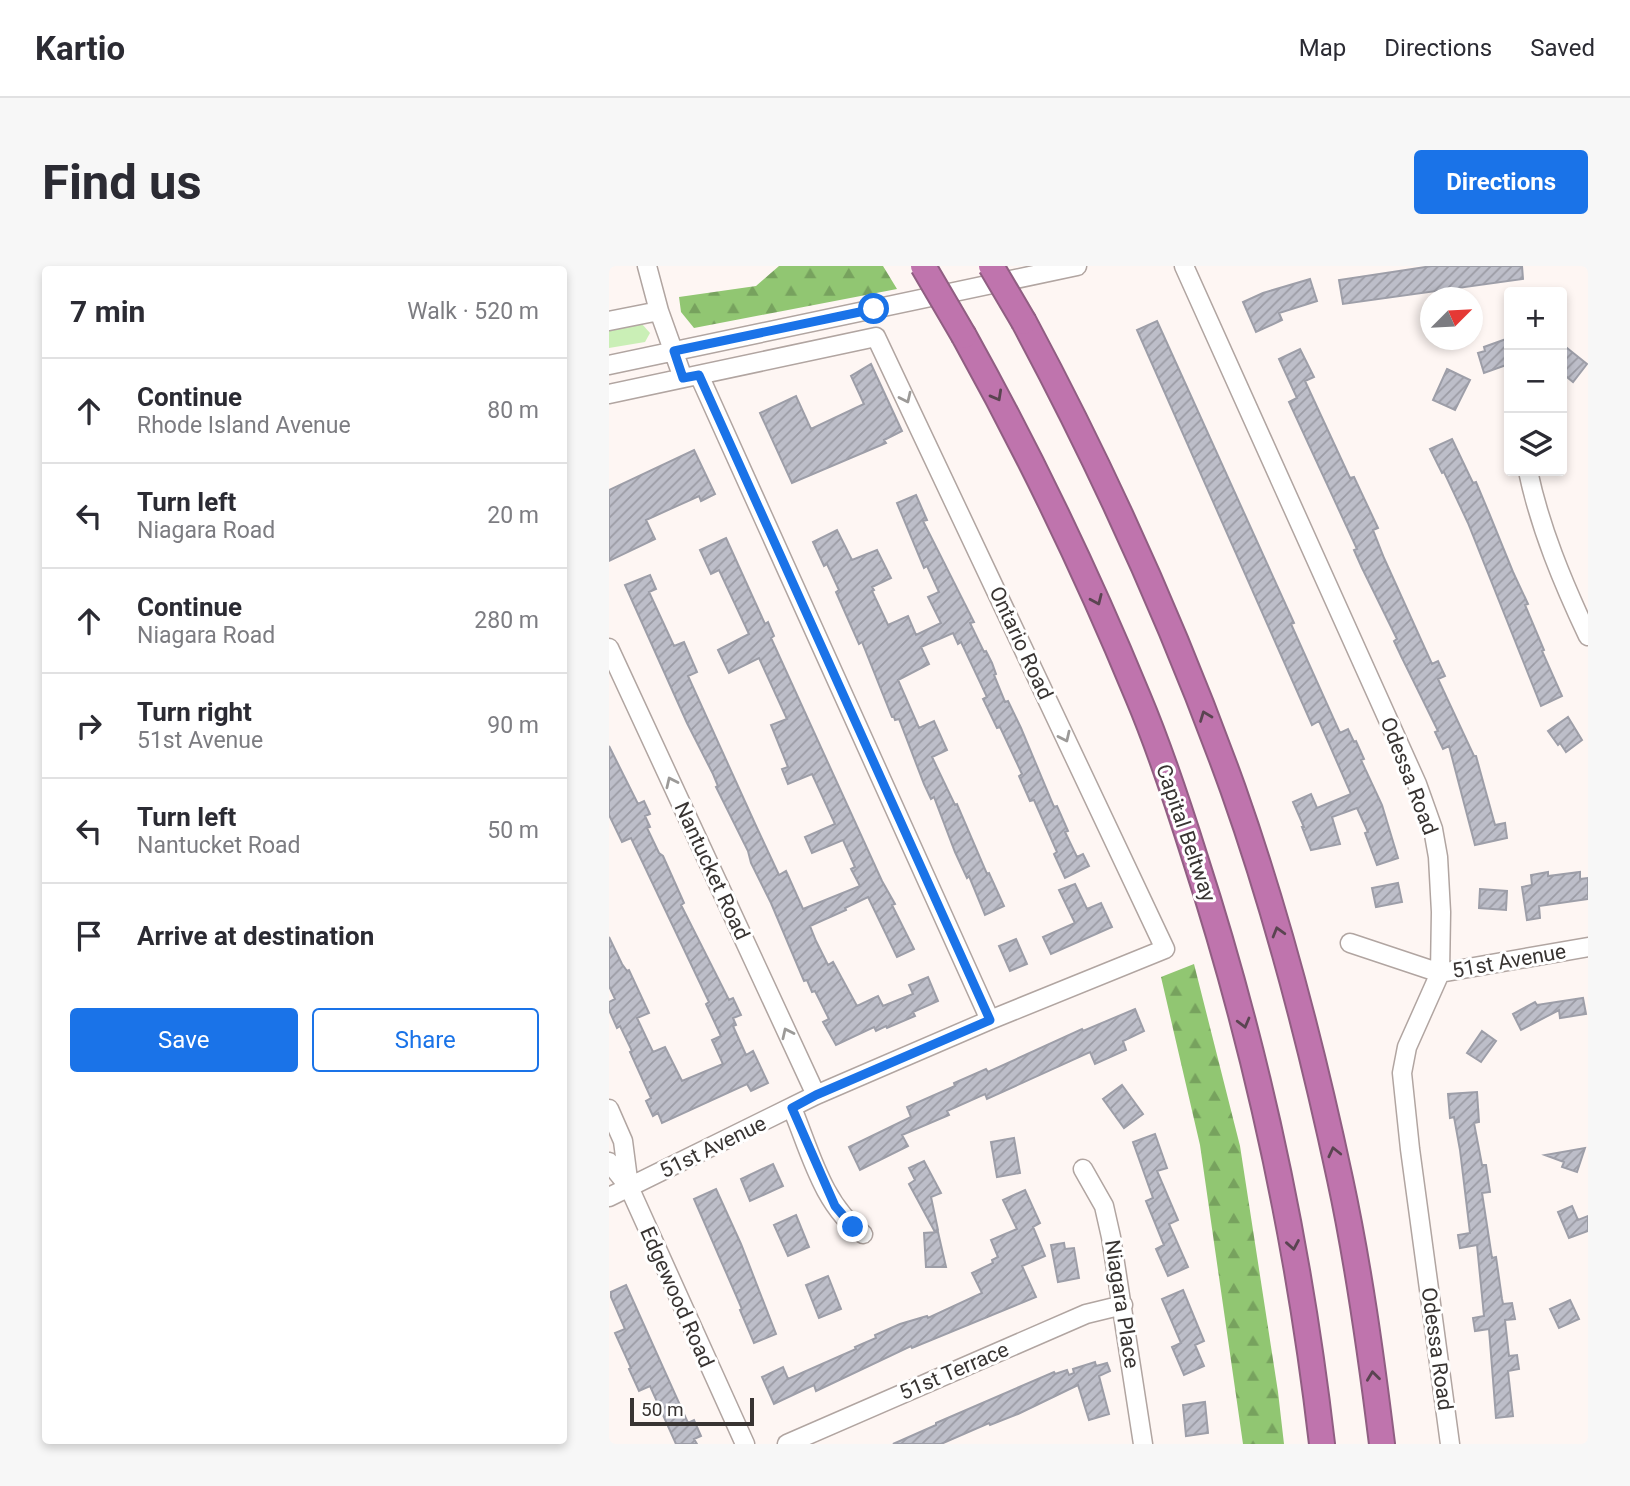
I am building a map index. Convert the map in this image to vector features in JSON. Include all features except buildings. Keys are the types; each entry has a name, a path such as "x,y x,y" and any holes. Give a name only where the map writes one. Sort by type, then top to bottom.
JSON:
{"highway":[{"name":"Capital Beltway","path":"923,266 1012,423 1095,595 1139,699 1179,808 1216,922 1255,1062 1283,1192 1309,1336 1322,1444"},
{"path":"991,266 1024,322 1096,461 1191,678 1233,792 1266,893 1310,1049 1341,1182 1367,1330 1382,1444"}],"street":[{"path":"647,266 659,311 674,351 691,376 990,1020"},
{"path":"609,365 1077,266"},
{"name":"Odessa Road","path":"1184,266 1426,807 1433,829 1441,912 1440,973 1407,1046 1402,1073 1450,1444"},
{"path":"609,321 659,311"},
{"name":"Ontario Road","path":"691,376 876,337 1165,949"},
{"path":"609,394 691,376"},
{"path":"1529,476 1546,534 1588,636"},
{"name":"Nantucket Road","path":"609,648 816,1095"},
{"name":"51st Avenue","path":"1350,943 1440,973 1588,947"},
{"name":"51st Avenue","path":"609,1197 816,1095 1165,949"},
{"path":"792,1108 835,1206 853,1227 863,1234"},
{"name":"Edgewood Road","path":"609,1109 623,1141 629,1187"},
{"name":"Edgewood Road","path":"609,1162 629,1187 745,1444"},
{"name":"Niagara Place","path":"1083,1169 1104,1206 1123,1305 1143,1444"},
{"name":"51st Terrace","path":"787,1444 1086,1314 1123,1305"}],"green space":[{"path":"779,266 883,266 897,289 694,328 681,312 679,297 756,286"},
{"path":"642,324 650,333 645,342 609,348 609,331"},
{"path":"1194,964 1240,1146 1284,1444 1243,1444 1200,1145 1161,977"}],"route":[{"path":"853,1227 835,1206 827,1191 792,1108 816,1095 990,1020 699,375 683,378 674,351 874,309"}]}
